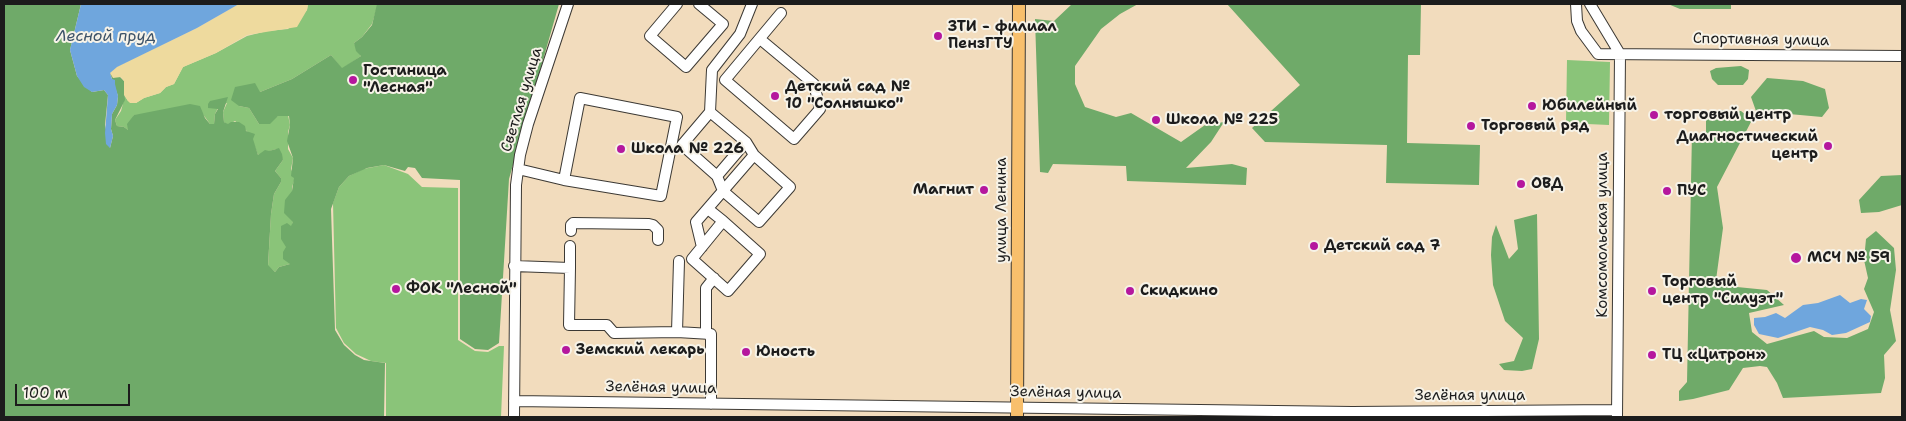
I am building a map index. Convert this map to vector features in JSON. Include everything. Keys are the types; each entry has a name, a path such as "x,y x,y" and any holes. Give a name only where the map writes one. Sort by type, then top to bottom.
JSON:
{"main road":[{"name":"улица Ленина","path":"1017,412 1019,4"}],"street":[{"name":"Светлая улица","path":"514,417 515,198 518,170 528,124 568,4"},
{"path":"662,4 674,7 650,36 686,67 723,24 699,4"},
{"path":"710,112 746,142 754,155 790,187 759,222 723,191 717,176 682,145 710,112 712,70 740,34 752,4"},
{"path":"1576,4 1581,30 1598,54 1620,54"},
{"path":"1577,16 1582,8 1591,6 1620,54"},
{"path":"760,39 814,84 820,109 794,139 725,80 781,13"},
{"name":"Спортивная улица","path":"1620,54 1902,56"},
{"name":"Комсомольская улица","path":"1617,414 1620,54"},
{"path":"518,170 564,180 661,196 677,117 580,98 564,180"},
{"path":"717,176 746,142"},
{"path":"702,247 696,222 754,155"},
{"path":"708,208 760,254 728,291 692,259 723,222"},
{"path":"571,231 573,223 649,224 656,227 658,240"},
{"path":"570,246 569,324 607,325 614,333 677,332 711,334 711,404"},
{"path":"677,332 679,261"},
{"path":"514,266 570,268"},
{"path":"706,334 706,288 714,278"},
{"name":"Зелёная улица","path":"514,401 1017,412 1617,414"}],"green space":[{"path":"4,4 81,4 70,50 77,76 92,92 104,90 108,95 105,125 110,148 113,136 111,129 112,114 117,105 118,96 110,73 124,81 125,100 115,120 117,126 128,130 127,124 134,115 190,104 200,106 205,118 210,124 214,124 215,114 218,109 208,108 208,104 210,101 228,97 223,112 224,122 228,124 239,122 245,126 246,131 255,134 253,139 258,155 265,150 269,151 279,148 282,154 283,160 275,171 281,178 281,182 274,194 271,214 268,265 275,272 279,267 290,264 283,259 283,252 286,247 281,239 281,226 287,223 291,226 293,222 284,213 285,200 292,191 294,178 291,176 293,158 287,141 290,125 289,116 278,116 270,124 259,124 249,108 239,106 231,100 235,87 255,83 260,92 292,79 331,55 342,68 361,56 356,51 354,43 372,25 377,4 559,4 509,179 499,343 488,350 475,349 460,339 460,180 422,178 415,168 408,167 405,171 384,165 367,168 349,176 339,187 331,209 335,330 344,345 355,355 364,360 385,363 384,417 4,417"},
{"path":"308,4 378,4 372,24 362,37 354,43 361,56 342,69 331,55 292,79 260,92 239,106 249,108 259,124 278,116 288,115 290,125 288,149 293,158 291,169 295,178 292,187 293,222 286,247 290,264 279,267 275,272 268,266 271,214 274,194 281,182 281,178 275,171 283,160 276,149 258,155 250,134 235,121 228,125 224,122 223,112 227,103 214,108 218,108 214,124 210,124 202,113 134,115 129,131 124,127 117,126 115,120 121,111 125,96 128,101 136,103 144,98 160,93 166,87 174,84 183,67 216,53 247,36 267,31 288,29 307,10"},
{"path":"1072,4 1138,4 1120,14 1101,29 1075,66 1075,84 1085,107 1116,117 1131,113 1181,142 1205,125 1224,122 1211,142 1186,168 1232,164 1247,168 1246,185 1127,181 1126,166 1053,164 1048,173 1040,172 1035,19 1054,21"},
{"path":"1227,4 1421,4 1420,55 1408,55 1407,143 1480,145 1479,185 1386,183 1387,145 1265,142 1252,128 1300,85"},
{"path":"1668,4 1731,4 1731,9 1680,9"},
{"path":"1567,60 1610,62 1609,125 1566,123"},
{"path":"1741,66 1749,70 1748,79 1743,85 1718,85 1712,79 1710,71 1716,68"},
{"path":"1767,78 1803,81 1825,89 1829,108 1822,117 1756,111 1751,97"},
{"path":"1718,110 1741,111 1752,120 1717,187 1723,228 1716,280 1737,287 1767,290 1784,305 1749,313 1752,332 1767,344 1814,331 1824,337 1847,338 1868,329 1874,312 1864,289 1868,278 1864,260 1866,239 1876,231 1894,248 1896,270 1890,310 1896,341 1884,355 1885,378 1881,393 1783,398 1777,383 1767,367 1760,366 1743,368 1729,390 1679,401 1679,391 1687,382 1692,133 1706,134 1706,114"},
{"name":"ФОК \"Лесной\"","path":"384,165 408,174 422,187 458,188 458,340 475,351 488,352 499,346 504,346 501,417 386,417 386,363 371,361 356,354 344,343 336,328 333,203 339,187 349,176 363,169"},
{"path":"1902,175 1902,205 1879,212 1861,213 1859,200 1881,176"},
{"path":"1537,214 1539,339 1532,369 1522,371 1504,370 1499,364 1514,361 1523,338 1505,321 1493,285 1492,237 1496,225 1509,259 1518,249 1514,220"}],"sand":[{"path":"239,4 308,4 307,10 297,27 247,35 216,53 183,67 174,84 166,87 160,93 144,98 136,103 128,101 124,95 124,81 121,77 113,78 110,73 116,67 197,28"}],"water":[{"name":"Лесной пруд","path":"81,4 239,4 197,28 117,67 110,73 112,79 115,80 118,96 117,105 112,114 111,129 113,136 110,148 106,144 105,133 108,95 104,90 92,92 84,87 77,76 70,50"},
{"path":"1840,295 1850,303 1861,299 1867,300 1864,309 1871,316 1870,322 1846,333 1832,335 1823,330 1810,327 1778,338 1759,334 1754,325 1754,318 1776,313 1785,318 1803,305 1818,303"}],"place":[{"name":"ЗТИ - филиал ПензГТУ","path":"938,36"},
{"name":"Гостиница \"Лесная\"","path":"353,80"},
{"name":"Детский сад № 10 \"Солнышко\"","path":"775,96"},
{"name":"Юбилейный","path":"1532,106"},
{"name":"торговый центр","path":"1654,115"},
{"name":"Школа № 225","path":"1156,120"},
{"name":"Торговый ряд","path":"1471,126"},
{"name":"Диагностический центр","path":"1828,146"},
{"name":"Школа № 226","path":"621,149"},
{"name":"ОВД","path":"1521,184"},
{"name":"Магнит","path":"984,190"},
{"name":"ПУС","path":"1667,191"},
{"name":"Детский сад 7","path":"1314,246"},
{"name":"МСЧ № 59","path":"1796,258"},
{"name":"ФОК \"Лесной\"","path":"396,289"},
{"name":"Скидкино","path":"1130,291"},
{"name":"Торговый центр \"Силуэт\"","path":"1652,291"},
{"name":"Земский лекарь","path":"566,350"},
{"name":"Юность","path":"746,352"},
{"name":"ТЦ «Цитрон»","path":"1652,355"}]}
